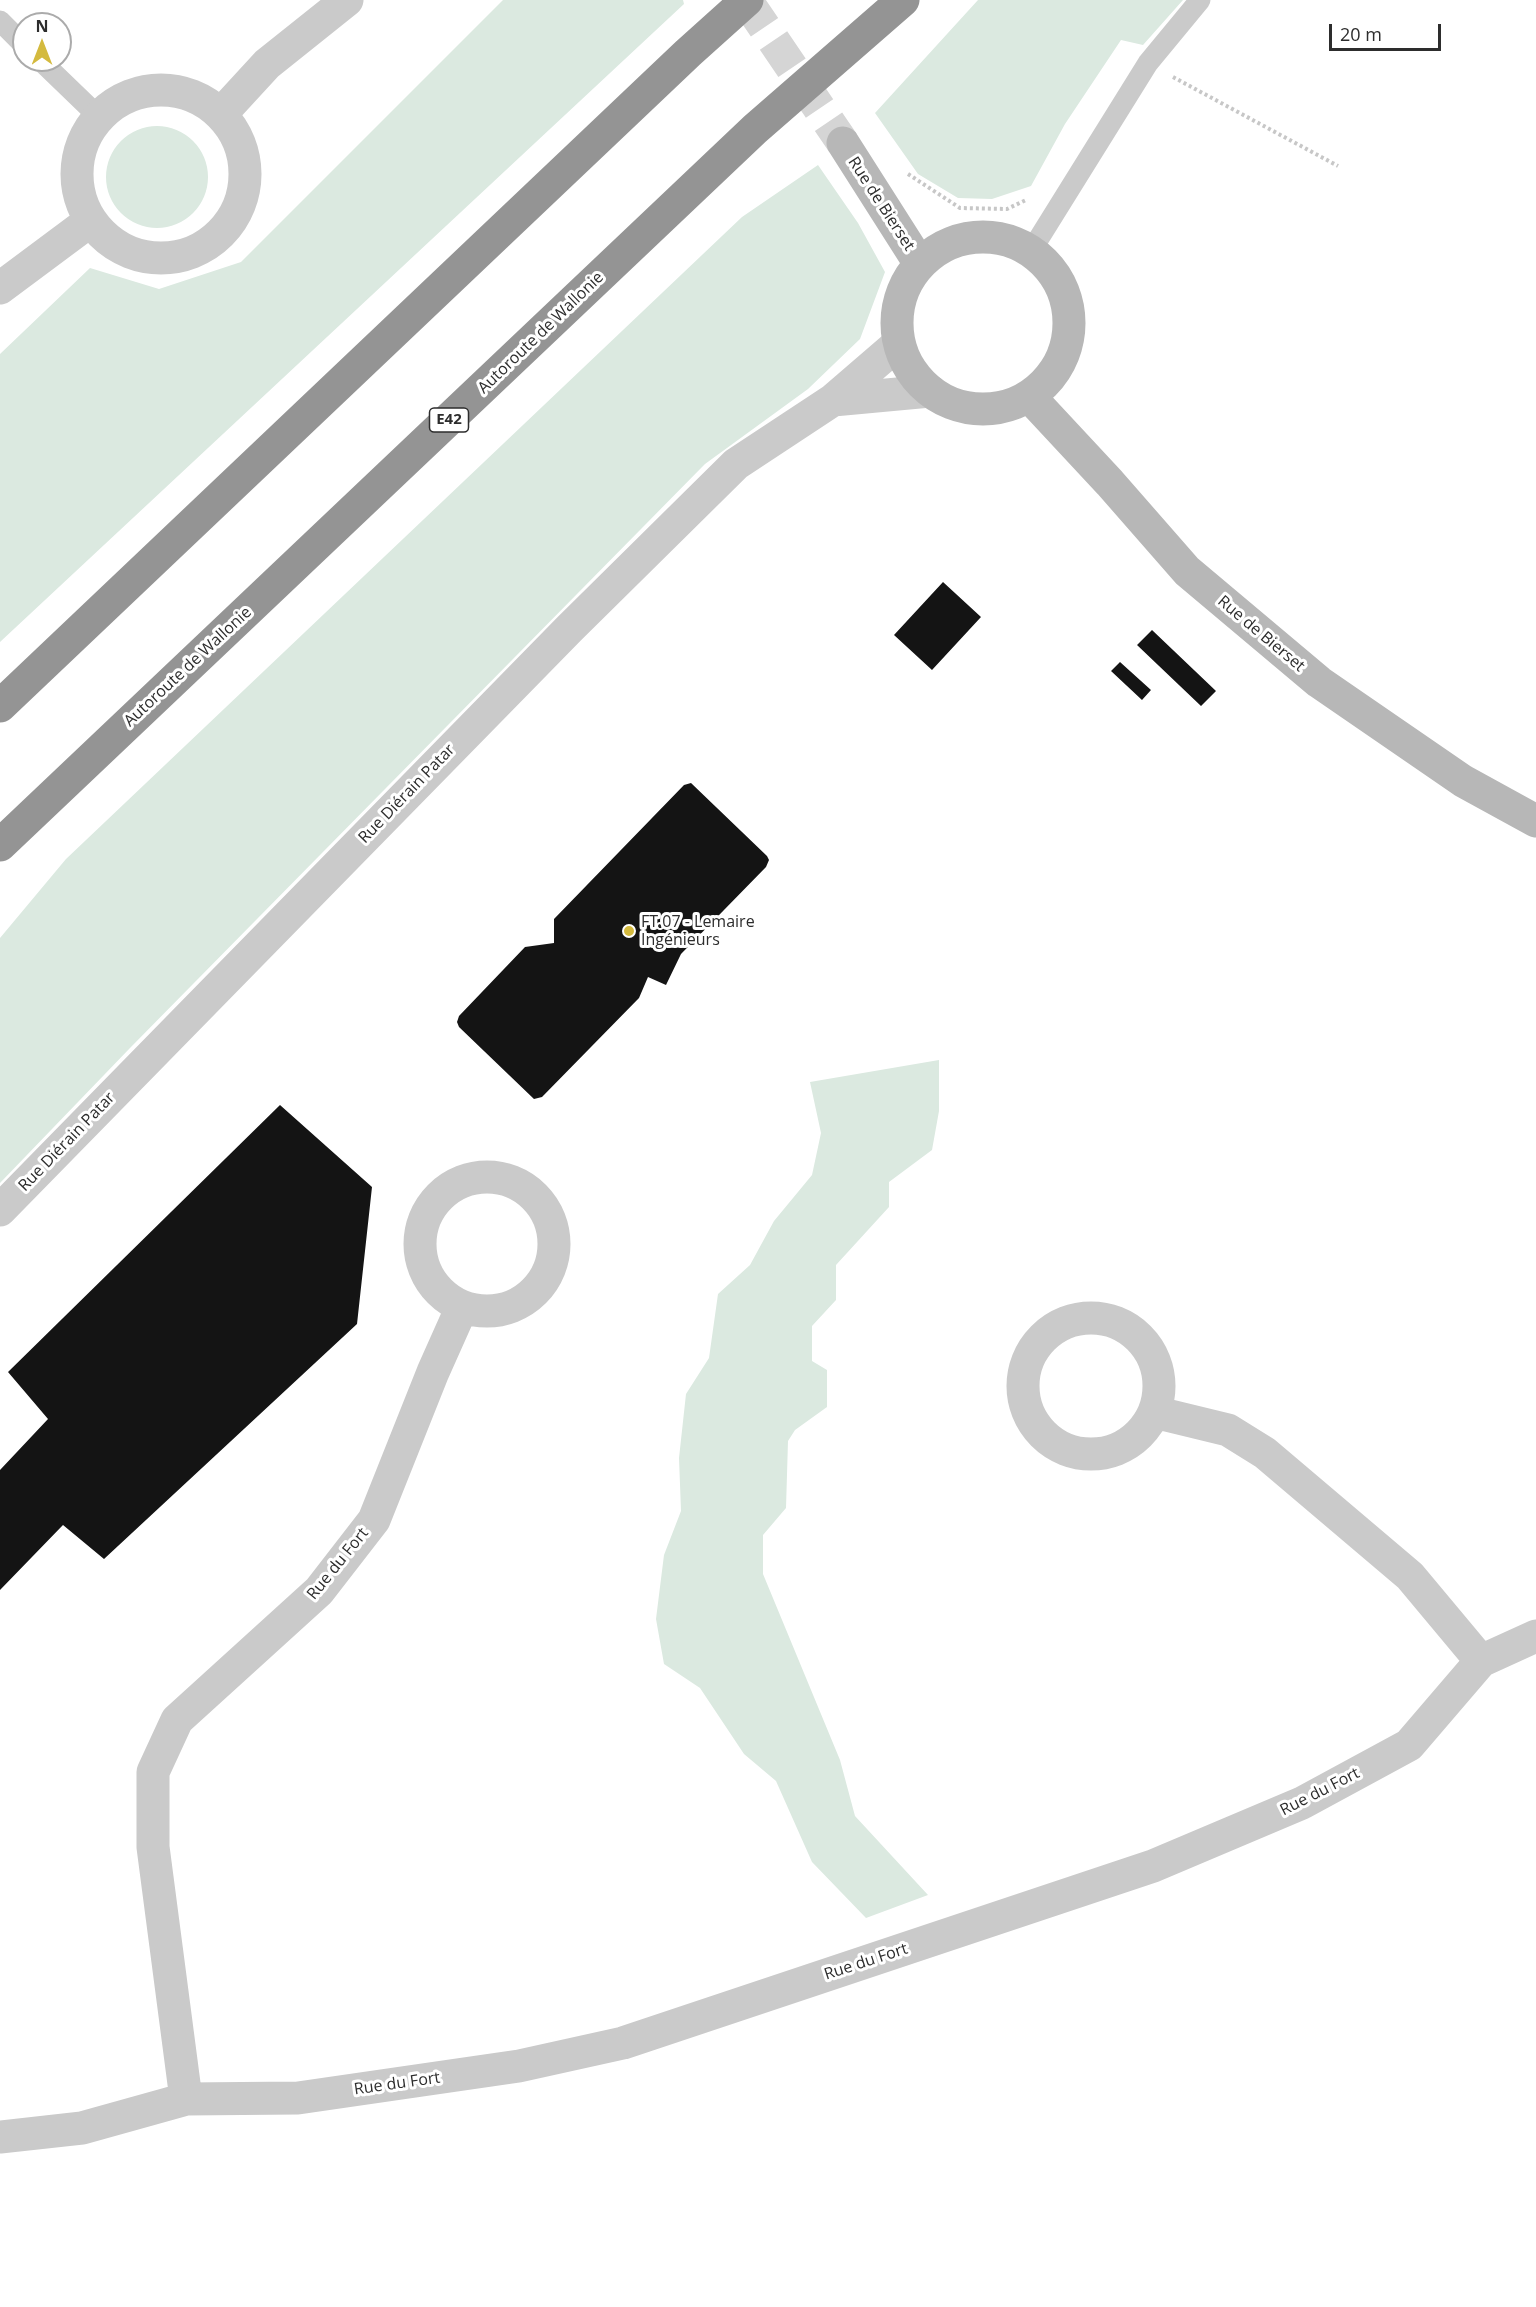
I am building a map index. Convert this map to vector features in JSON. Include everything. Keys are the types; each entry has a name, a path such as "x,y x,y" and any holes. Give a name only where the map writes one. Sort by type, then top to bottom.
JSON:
{"highway":[{"path":"0,706 688,53 747,0"},
{"name":"Autoroute de Wallonie","path":"0,845 755,129 903,0"}],"main road":[{"name":"Rue de Bierset","path":"843,143 920,264"},
{"name":"Rue de Bierset","path":"973,237 1003,239 1031,251 1055,275 1068,307 1068,341 1054,372 1029,396 1005,406 979,410 953,404 930,391 912,372 898,344 896,318 903,289 920,264 944,245 973,237"},
{"name":"Rue de Bierset","path":"1029,396 1110,483 1187,571 1318,682 1463,782 1536,821"}],"street":[{"path":"221,114 267,64 347,0"},
{"path":"159,89 182,92 203,101 221,114 239,140 246,171 241,202 226,229 201,249 172,259 141,257 112,244 90,221 78,196 76,167 83,140 98,116 116,102 137,92 159,89"},
{"path":"0,288 90,221"},
{"name":"Rue Diérain Patar","path":"0,1210 569,629 736,464 833,400 898,344"},
{"name":"Rue Diérain Patar","path":"833,400 930,391"},
{"path":"498,1178 524,1188 544,1208 554,1234 552,1262 548,1270 539,1287 517,1305 490,1312 462,1307 438,1292 423,1268 419,1240 427,1213 445,1192 470,1179 498,1178"},
{"name":"Rue du Fort","path":"186,2099 153,1847 153,1772 177,1720 320,1591 374,1520 433,1372 462,1307"},
{"path":"1081,1318 1110,1320 1135,1334 1152,1356 1159,1384 1155,1412 1138,1436 1114,1451 1086,1455 1058,1447 1036,1428 1024,1403 1023,1374 1034,1348 1054,1328 1081,1318"},
{"path":"1155,1412 1228,1430 1265,1453 1410,1575 1481,1661"},
{"name":"Rue du Fort","path":"0,2137 82,2128 186,2099 298,2098 519,2066 623,2043 1153,1866 1302,1803 1409,1745 1481,1661 1536,1636"}],"lane":[{"path":"1031,251 1148,63 1200,0"},
{"path":"0,21 12,33"},
{"path":"52,72 98,116"}],"shaded area":[{"path":"503,0 683,0 684,4 0,642 0,354 90,268 159,289 241,262"},
{"path":"978,0 1183,0 1143,45 1121,40 1065,124 1031,186 992,199 958,198 918,174 875,113"},
{"path":"157,126 176,130 193,141 204,158 208,177 204,196 193,213 176,224 157,228 138,224 121,213 110,196 106,177 110,158 121,141 138,130"},
{"path":"818,165 858,223 885,272 860,339 808,389 705,464 0,1183 0,938 66,859 742,217"},
{"path":"939,1060 939,1111 932,1150 889,1182 889,1207 836,1265 836,1300 812,1326 812,1361 827,1370 827,1407 795,1430 788,1441 786,1508 763,1535 763,1574 840,1760 855,1816 928,1895 866,1918 812,1862 776,1781 744,1754 700,1688 664,1664 656,1619 664,1555 681,1511 679,1458 686,1394 709,1358 718,1294 750,1265 774,1221 812,1175 821,1133 810,1082"}],"building":[{"path":"943,582 981,617 932,670 894,635"},
{"path":"1152,630 1216,691 1201,706 1137,645"},
{"path":"1120,662 1151,690 1142,700 1111,671"},
{"name":"FT.07 - Lemaire Ingénieurs","path":"691,783 767,856 769,860 766,867 681,954 666,985 648,977 639,998 542,1097 534,1099 459,1027 457,1022 459,1016 525,947 554,943 554,919 684,785"},
{"path":"280,1105 372,1187 357,1324 104,1559 63,1525 0,1590 0,1470 48,1419 8,1372"}],"tunnel":[{"path":"746,0 843,143"}],"place":[{"name":"FT.07 - Lemaire Ingénieurs","path":"629,931"}]}
